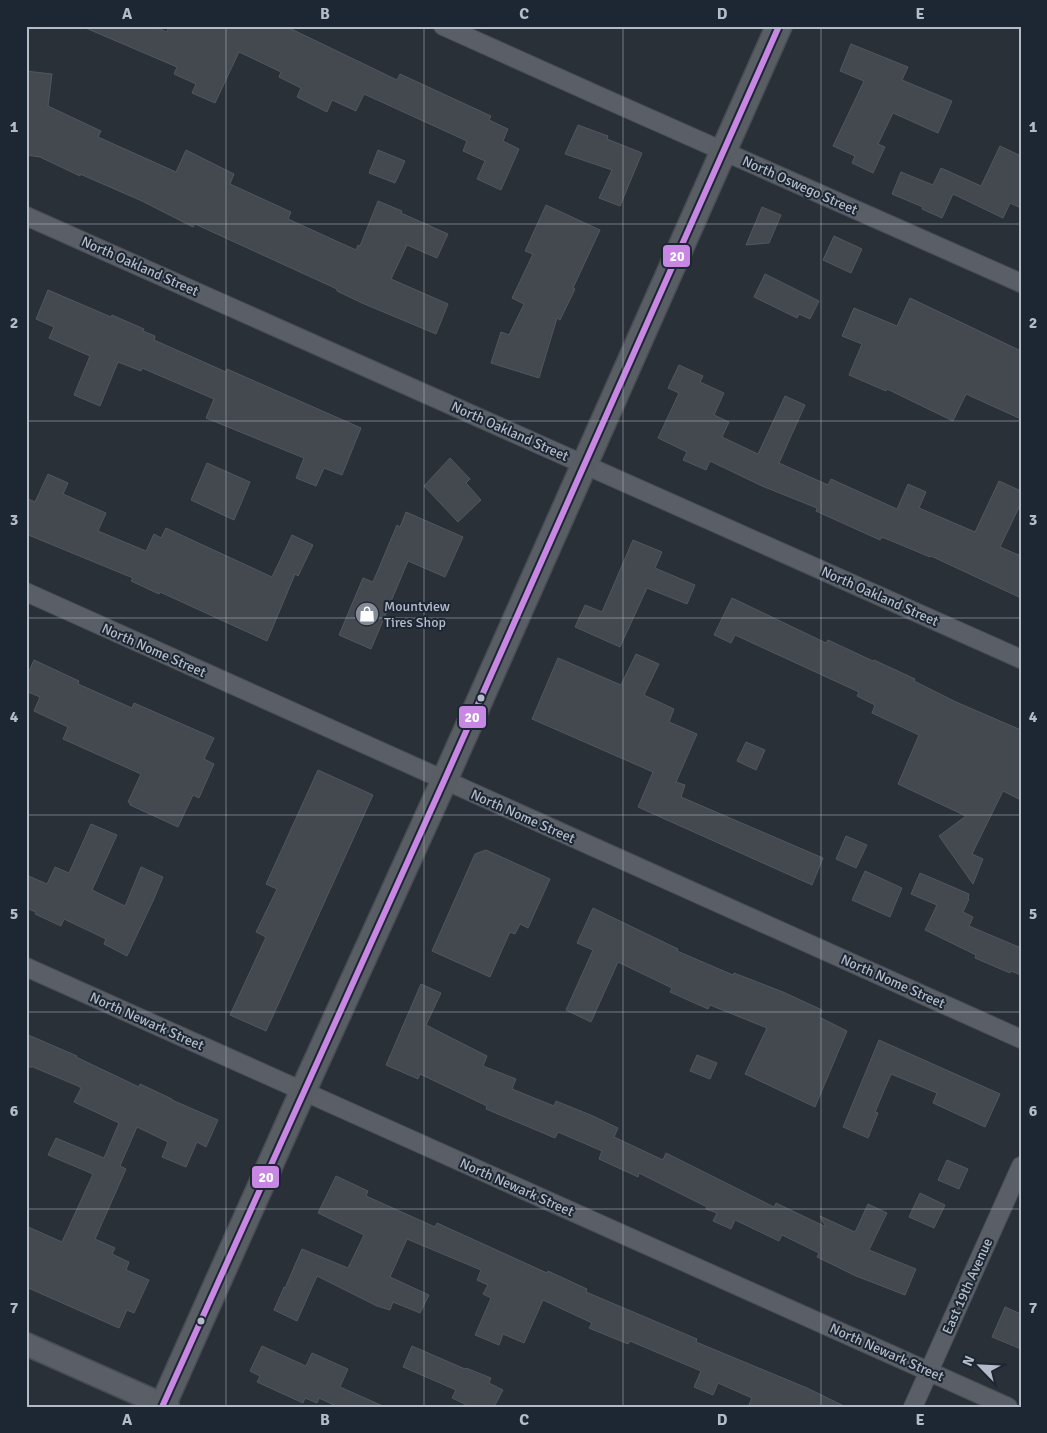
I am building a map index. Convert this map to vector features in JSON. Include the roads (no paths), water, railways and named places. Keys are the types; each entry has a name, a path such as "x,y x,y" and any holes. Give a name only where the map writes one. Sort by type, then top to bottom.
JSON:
{"main road":[{"path":"164,1406 303,1091 444,781 778,26"}],"street":[{"name":"North Oswego Street","path":"443,26 679,133 724,151 1021,283"},
{"name":"North Oakland Street","path":"26,216 1021,659"},
{"name":"North Nome Street","path":"26,592 1021,1039"},
{"name":"North Newark Street","path":"26,967 1008,1407"},
{"name":"East 19th Avenue","path":"913,1407 1021,1166"},
{"path":"26,1344 164,1406"}],"place":[{"name":"Mountview Tires Shop","path":"367,614"}]}
